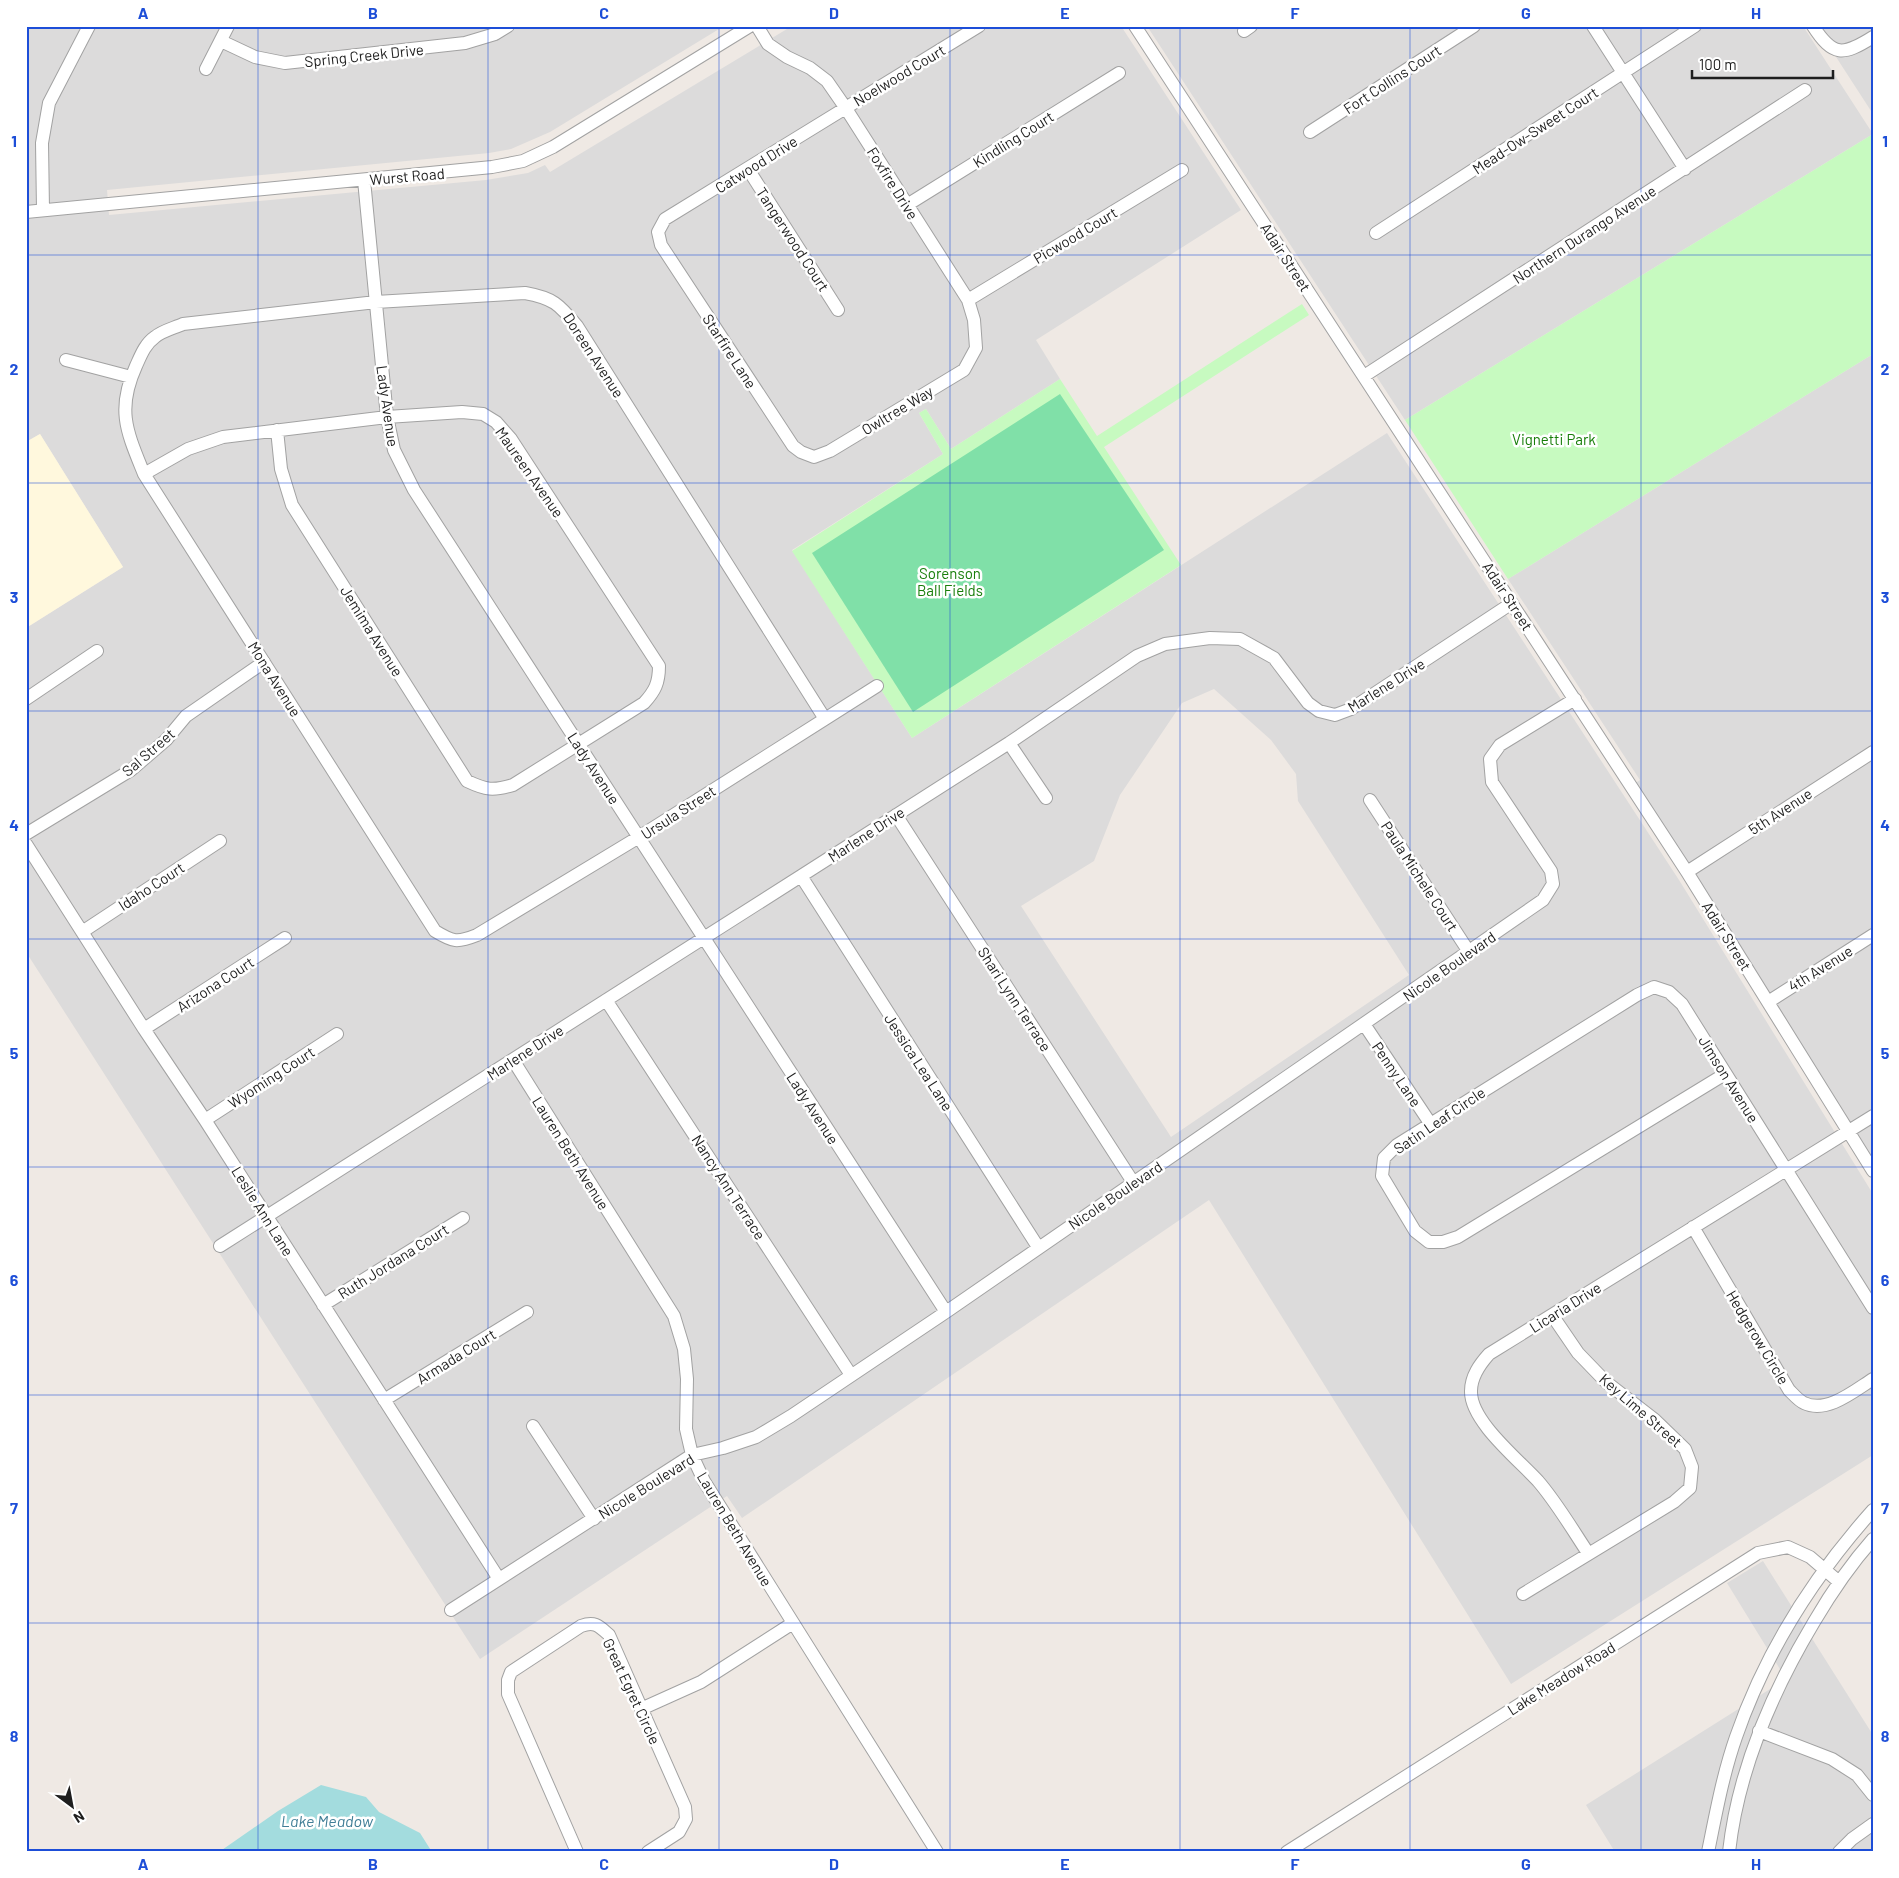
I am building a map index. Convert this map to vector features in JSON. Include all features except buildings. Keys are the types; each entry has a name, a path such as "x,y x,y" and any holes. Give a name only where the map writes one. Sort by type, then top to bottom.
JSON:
{"street":[{"path":"44,210 42,143 49,103 89,26"},
{"path":"206,69 228,26"},
{"name":"Spring Creek Drive","path":"221,41 255,57 285,64 464,43 495,34 508,26"},
{"name":"Wurst Road","path":"26,212 364,180 523,162 553,148 750,26"},
{"name":"Foxfire Drive","path":"757,26 768,44 787,57 810,68 827,81 968,300 974,320 976,348 964,370"},
{"name":"Noelwood Court","path":"845,107 979,26"},
{"name":"Adair Street","path":"1134,26 1687,872 1873,1171"},
{"name":"Fort Collins Court","path":"1310,132 1474,26"},
{"path":"1593,26 1685,169"},
{"name":"Mead-Ow-Sweet Court","path":"1376,233 1695,26"},
{"path":"1813,26 1823,41 1838,52 1848,51 1873,37"},
{"name":"Kindling Court","path":"907,205 1119,73"},
{"name":"Northern Durango Avenue","path":"1364,376 1805,90"},
{"name":"Catwood Drive","path":"665,219 845,107"},
{"name":"Tangerwood Court","path":"748,169 838,310"},
{"name":"Picwood Court","path":"968,300 1182,170"},
{"name":"Lady Avenue","path":"364,180 387,417 394,450 414,490 946,1312"},
{"name":"Starfire Lane","path":"665,219 658,232 661,245 793,446 801,452 814,457 830,451"},
{"name":"Doreen Avenue","path":"131,377 145,347 155,336 183,324 376,302 525,293 544,296 562,307 577,326 825,719"},
{"path":"66,360 131,377"},
{"name":"Owltree Way","path":"830,451 964,370"},
{"name":"Mona Avenue","path":"131,377 124,402 128,435 144,474 435,931 451,941 462,941 477,935"},
{"name":"Maureen Avenue","path":"144,474 188,449 223,437 387,417 462,412 483,414 496,422 511,439 659,666 659,680 655,691 644,703 578,744"},
{"name":"Jemima Avenue","path":"277,430 281,469 292,505 467,780 484,789 500,789 513,785 578,744"},
{"name":"Marlene Drive","path":"220,1246 896,815 1138,656 1165,644 1210,638 1240,639 1274,658 1308,704 1319,712 1335,715 1351,709 1512,603"},
{"path":"26,699 97,651"},
{"name":"Sal Street","path":"26,834 131,770 166,740 186,716 264,662"},
{"name":"Ursula Street","path":"477,935 640,837 878,686"},
{"name":"Nicole Boulevard","path":"451,1610 692,1455 723,1448 756,1437 946,1312 1543,900 1553,884 1550,871 1492,782 1490,759 1500,746 1574,699"},
{"path":"1008,743 1046,798"},
{"name":"5th Avenue","path":"1687,872 1873,752"},
{"name":"Paula Michele Court","path":"1370,800 1469,952"},
{"name":"Shari Lynn Terrace","path":"896,815 1133,1182"},
{"name":"Idaho Court","path":"82,932 220,841"},
{"name":"Leslie Ann Lane","path":"26,844 500,1579"},
{"name":"Jessica Lea Lane","path":"801,876 1038,1247"},
{"name":"4th Avenue","path":"1768,1002 1873,935"},
{"name":"Arizona Court","path":"144,1029 285,938"},
{"name":"Satin Leaf Circle","path":"1669,992 1654,988 1637,995 1397,1145 1384,1158 1382,1176 1415,1231 1429,1242 1443,1242 1458,1237 1725,1074"},
{"name":"Jimson Avenue","path":"1669,992 1682,1004 1786,1169"},
{"name":"Nancy Ann Terrace","path":"606,1000 851,1375"},
{"name":"Penny Lane","path":"1364,1024 1430,1123"},
{"name":"Wyoming Court","path":"205,1120 337,1034"},
{"name":"Lauren Beth Avenue","path":"513,1060 674,1316 684,1349 687,1379 686,1429 692,1455 704,1481 936,1852"},
{"name":"Licaria Drive","path":"1588,1553 1538,1481 1496,1439 1477,1412 1470,1391 1476,1369 1489,1354 1873,1116"},
{"path":"1786,1169 1873,1308"},
{"name":"Ruth Jordana Court","path":"323,1305 463,1218"},
{"name":"Hedgerow Circle","path":"1693,1227 1789,1390 1803,1403 1819,1406 1838,1401 1873,1379"},
{"name":"Armada Court","path":"384,1400 527,1312"},
{"name":"Key Lime Street","path":"1523,1594 1674,1502 1690,1488 1692,1467 1685,1449 1656,1420 1606,1382 1578,1353 1552,1315"},
{"path":"533,1426 594,1519"},
{"path":"1708,1852 1720,1793 1736,1737 1766,1668 1799,1604 1852,1533 1873,1510"},
{"path":"1729,1852 1733,1824 1759,1731 1790,1662 1838,1581 1873,1539"},
{"name":"Lake Meadow Road","path":"1287,1852 1758,1553 1788,1547 1810,1557 1838,1581"},
{"name":"Great Egret Circle","path":"577,1852 508,1694 508,1680 510,1672 581,1626 590,1623 600,1626 609,1635 640,1709 685,1807 686,1819 679,1832 648,1852"},
{"path":"640,1709 701,1682 793,1623"},
{"path":"1759,1731 1832,1759 1857,1775 1873,1795"},
{"path":"1839,1852 1852,1839 1873,1824"}],"shaded area":[{"path":"26,26 724,26 550,132 511,149 489,153 107,190 109,215 486,180 528,173 545,165 550,172 792,26 1121,26 1241,210 1036,340 1060,379 951,449 926,409 919,413 943,454 792,550 912,738 1387,433 1679,880 1873,1194 1873,1455 1511,1684 1209,1200 742,1518 727,1496 480,1659 26,952 26,628 123,567 40,434 26,442","holes":["1214,689 1271,740 1296,774 1298,801 1409,975 1171,1137 1021,906 1094,861 1120,795 1182,703"]},
{"path":"1147,26 1803,26 1873,134 1405,420"},
{"path":"1816,26 1873,26 1873,114"},
{"path":"1873,354 1873,1175 1631,786 1640,780 1508,579"},
{"path":"40,434 123,567 26,628 26,442"},
{"path":"1763,1561 1873,1735 1873,1852 1615,1852 1586,1805 1786,1679 1727,1583"}],"green space":[{"name":"Vignetti Park","path":"1873,134 1873,354 1508,579 1405,420"},
{"name":"Sorenson Ball Fields","path":"1302,304 1309,315 1104,447 1181,565 912,738 792,551 943,454 919,413 926,409 951,449 1060,379 1097,436"},
{"name":"Sorenson Ball Fields","path":"1060,394 1164,550 913,712 812,553"}],"water":[{"name":"Lake Meadow","path":"321,1785 366,1797 379,1812 420,1833 432,1852 219,1852 278,1811"}]}
